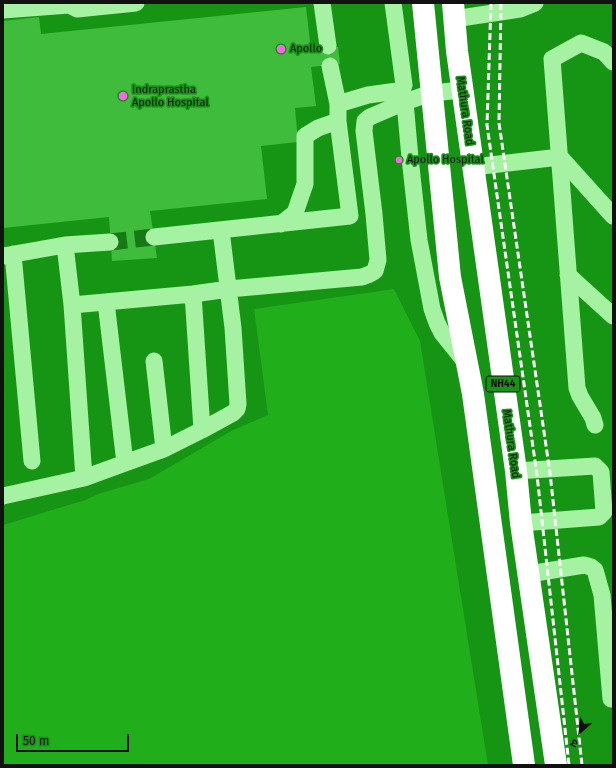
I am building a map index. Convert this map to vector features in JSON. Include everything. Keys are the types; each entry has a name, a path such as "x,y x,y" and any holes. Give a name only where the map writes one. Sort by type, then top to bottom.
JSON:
{"highway":[{"name":"NH44","path":"423,3 450,277 473,394 524,765"},
{"name":"Mathura Road","path":"453,11 472,167 516,471 521,523 556,765"}],"street":[{"path":"3,10 65,4 76,9 136,3"},
{"path":"322,3 328,46"},
{"path":"338,104 368,95 397,91 403,88 404,85 393,3"},
{"path":"453,11 520,9 535,3"},
{"path":"595,425 593,418 577,388 552,59 581,43 604,52 613,62"},
{"path":"330,66 338,104 338,121 350,216"},
{"path":"72,305 193,294 370,274 375,271 378,260 364,124 370,117 405,102 431,93 462,90"},
{"path":"405,102 419,240 432,309 442,333 468,364"},
{"path":"281,224 295,212 305,184 305,136 318,128 338,121"},
{"path":"472,167 560,157"},
{"path":"560,157 613,216"},
{"path":"154,237 374,214"},
{"path":"3,496 84,478 164,449 233,413 238,404 233,328 221,230"},
{"path":"32,461 8,255 66,245 110,242"},
{"path":"66,245 72,305 84,478"},
{"path":"568,275 613,316"},
{"path":"193,294 202,430"},
{"path":"106,302 125,463"},
{"path":"154,361 164,449"},
{"path":"516,471 595,466 601,472 604,512 599,517 521,523"},
{"path":"529,574 584,565 595,570 602,595 611,699"}],"green space":[{"path":"394,289 420,341 488,765 3,765 3,525 149,479 231,431 268,415 254,309"}],"building":[{"path":"306,7 311,50 338,47 340,64 311,67 316,106 295,108 298,142 261,146 267,199 150,211 157,258 112,261 109,217 3,228 3,21 39,17 41,34"}],"tunnel":[{"path":"110,242 154,237"}],"railway":[{"path":"491,3 487,125 537,475 569,765"},
{"path":"501,3 499,123 550,473 582,765"}],"place":[{"name":"Apollo","path":"281,49"},
{"name":"Indraprastha Apollo Hospital","path":"123,96"},
{"name":"Apollo Hospital","path":"399,160"}]}
